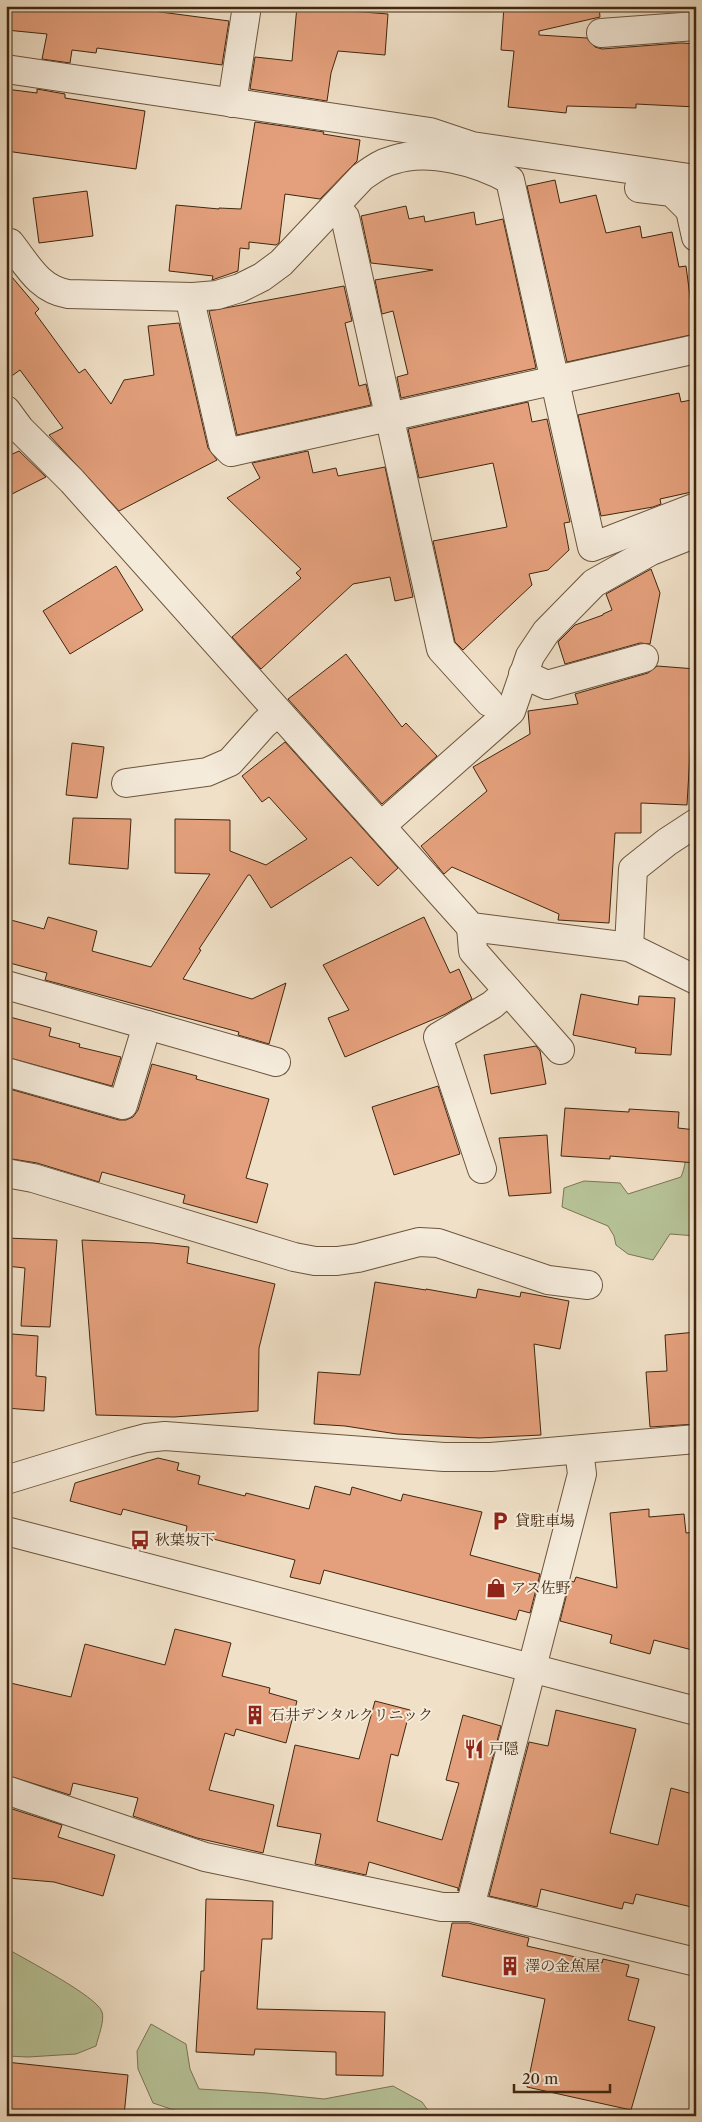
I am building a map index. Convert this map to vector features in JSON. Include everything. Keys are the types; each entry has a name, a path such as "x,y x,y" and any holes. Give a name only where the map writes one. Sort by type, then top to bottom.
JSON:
{"street":[{"path":"232,103 247,6"},
{"path":"601,33 696,26"},
{"path":"6,69 232,103 429,144 472,146 696,179"},
{"path":"429,144 480,165 510,180 540,173 672,192 690,210 696,237"},
{"path":"6,245 10,244 46,287 57,292 68,294 193,297 217,295 240,288 262,277 281,263 362,177 376,167 392,160 409,156 429,144"},
{"path":"510,180 592,546 696,507"},
{"path":"334,207 345,217 441,649 489,702"},
{"path":"193,297 192,309 223,444 231,452 696,349"},
{"path":"6,410 20,429 72,482 471,927 473,951 560,1050"},
{"path":"381,826 511,710 530,656 546,632 594,583 651,551 696,533"},
{"path":"523,674 547,685 644,658"},
{"path":"126,783 207,772 230,762 264,724 278,712"},
{"path":"629,947 633,869 667,842 696,823"},
{"path":"471,927 629,947 696,980"},
{"path":"6,985 276,1062"},
{"path":"482,1169 438,1037 492,1005 508,991"},
{"path":"6,1072 123,1106 147,1025"},
{"path":"6,1173 33,1178 294,1257 315,1261 337,1262 419,1242 438,1243 548,1280 588,1285"},
{"path":"6,1480 127,1443 165,1436 444,1457 514,1456 696,1440"},
{"path":"470,1907 582,1474 579,1450"},
{"path":"6,1531 696,1711"},
{"path":"6,1790 205,1857 442,1907 470,1907 696,1962"}],"green space":[{"path":"696,1114 696,1236 670,1234 653,1260 628,1254 616,1245 614,1236 608,1226 562,1207 564,1188 584,1181 620,1183 628,1194 681,1177 684,1169 689,1130"},
{"path":"6,1948 74,1988 97,2005 102,2012 103,2019 96,2046 76,2054 28,2057 6,2056"},
{"path":"151,2024 186,2044 190,2069 199,2089 324,2099 393,2086 422,2102 432,2116 192,2116 153,2103 138,2069 137,2051"}],"building":[{"path":"6,6 130,6 130,8 229,21 222,65 97,48 96,53 72,50 70,63 42,59 47,34 6,30"},
{"path":"297,6 337,6 337,10 388,14 385,55 338,51 331,73 327,101 250,89 255,57 292,61"},
{"path":"504,6 599,6 600,17 539,31 539,35 587,38 595,47 602,49 681,43 696,44 696,107 636,104 636,108 567,106 566,113 508,107 514,51 501,50"},
{"path":"6,89 37,93 37,89 65,94 65,98 145,111 136,169 6,151"},
{"path":"255,122 324,132 323,134 360,140 357,161 320,199 285,194 279,243 276,245 249,242 249,249 240,248 238,271 212,280 213,276 169,271 176,205 241,209"},
{"path":"555,180 560,203 596,195 606,233 640,226 642,238 672,232 679,267 686,266 695,334 567,362 527,186"},
{"path":"87,191 93,236 39,243 33,198"},
{"path":"406,206 409,219 424,216 425,222 474,212 476,225 503,219 536,368 401,398 397,377 408,374 393,311 382,314 375,280 433,270 371,263 361,216"},
{"path":"6,270 39,309 35,313 79,373 85,369 111,404 124,380 154,375 148,326 179,323 208,448 217,460 119,511 49,435 63,428 20,370 6,380"},
{"path":"344,286 352,321 345,323 359,386 366,384 371,405 237,435 209,311"},
{"path":"679,393 681,402 696,399 696,491 660,499 661,504 653,507 601,516 578,415"},
{"path":"528,402 532,422 547,419 570,522 564,523 569,550 548,570 529,574 532,585 463,650 455,642 433,541 507,527 493,463 419,478 408,429"},
{"path":"19,451 46,477 6,497 6,457"},
{"path":"308,451 313,473 336,468 338,476 385,467 413,597 395,601 390,577 353,584 261,669 232,637 301,578 296,573 301,569 227,498 260,478 252,463"},
{"path":"116,566 143,610 70,654 43,611"},
{"path":"651,569 660,593 650,644 640,643 565,664 558,642 575,625 612,610 606,594"},
{"path":"346,654 402,727 406,723 437,756 382,804 288,699"},
{"path":"657,666 696,669 696,719 692,719 687,805 641,803 641,833 615,833 609,923 558,920 559,914 452,867 444,874 421,846 487,791 473,767 530,734 528,711 578,704 575,694 648,673"},
{"path":"285,742 398,868 378,886 351,857 271,908 250,875 248,875 199,949 201,950 183,979 252,999 286,983 269,1044 238,1035 239,1032 45,980 47,973 6,962 6,936 11,920 44,929 48,917 97,931 92,951 151,967 210,874 175,873 175,819 230,820 230,851 266,865 307,839 269,797 262,802 242,776"},
{"path":"72,743 104,747 97,798 66,795"},
{"path":"73,818 131,819 128,869 69,864"},
{"path":"424,917 450,973 459,969 472,999 446,1014 345,1057 328,1018 349,1010 323,965"},
{"path":"581,994 638,1005 639,996 675,998 671,1055 635,1053 636,1048 573,1035"},
{"path":"6,1016 51,1028 49,1036 80,1044 79,1047 121,1057 112,1086 6,1057"},
{"path":"536,1046 540,1051 546,1084 491,1094 484,1055"},
{"path":"152,1064 197,1076 196,1079 269,1099 246,1178 268,1184 257,1223 183,1203 185,1195 102,1172 99,1182 37,1163 6,1158 6,1088 119,1120 126,1120 133,1117 138,1110"},
{"path":"438,1086 460,1154 394,1175 372,1107"},
{"path":"565,1108 629,1112 629,1109 679,1112 678,1128 696,1130 696,1163 610,1156 610,1159 561,1156"},
{"path":"547,1135 551,1193 509,1196 499,1138"},
{"path":"6,1238 57,1240 50,1327 21,1326 25,1268 6,1266"},
{"path":"82,1240 153,1243 189,1247 187,1263 275,1284 259,1348 258,1411 174,1417 96,1415"},
{"path":"375,1282 476,1298 478,1289 520,1297 521,1292 569,1301 560,1349 534,1344 541,1435 479,1438 397,1434 345,1426 314,1424 318,1372 360,1375"},
{"path":"696,1332 696,1424 650,1427 646,1372 667,1371 665,1335"},
{"path":"12,1334 38,1336 36,1376 46,1377 44,1411 6,1408 6,1374 10,1374"},
{"path":"158,1458 179,1463 177,1470 200,1476 198,1484 245,1496 246,1493 309,1509 315,1486 350,1495 352,1487 401,1501 403,1494 482,1512 470,1555 540,1574 530,1613 519,1610 516,1620 324,1570 320,1584 290,1577 295,1560 186,1532 187,1526 123,1509 121,1515 70,1501 75,1483"},
{"path":"649,1509 649,1517 684,1514 686,1533 696,1532 696,1651 654,1640 650,1654 610,1643 612,1635 560,1621 570,1581 574,1582 576,1577 617,1588 610,1513"},
{"path":"175,1629 231,1643 222,1676 270,1688 269,1693 297,1701 286,1743 236,1729 234,1736 225,1733 209,1790 274,1805 263,1853 197,1838 133,1816 138,1798 73,1783 70,1795 6,1775 6,1682 71,1697 85,1644 165,1665"},
{"path":"375,1701 410,1710 398,1756 391,1754 377,1821 442,1840 459,1783 446,1780 463,1715 501,1726 458,1891 458,1888 369,1862 366,1875 315,1864 321,1834 277,1826 295,1745 359,1759"},
{"path":"556,1710 636,1729 610,1833 658,1845 671,1788 696,1795 696,1908 636,1894 633,1904 624,1902 622,1909 541,1889 537,1907 489,1896 529,1742 548,1746"},
{"path":"6,1807 62,1825 58,1837 115,1855 103,1896 54,1882 8,1878 11,1832 6,1832"},
{"path":"206,1899 273,1901 272,1939 262,1939 257,2009 385,2012 383,2076 336,2075 336,2052 255,2049 254,2055 196,2052 201,1971 204,1971"},
{"path":"452,1923 468,1923 529,1938 527,1946 602,1963 603,1959 629,1965 626,1976 639,1979 628,2020 655,2027 631,2110 527,2087 545,1999 442,1976"},
{"path":"6,2062 128,2075 124,2116 62,2116 6,2110"}],"place":[{"name":"貸駐車場","path":"500,1521"},
{"name":"秋葉坂下","path":"140,1540"},
{"name":"アス佐野","path":"496,1588"},
{"name":"石井デンタルクリニック","path":"255,1715"},
{"name":"戸隠","path":"474,1749"},
{"name":"澤の金魚屋","path":"510,1966"}]}
